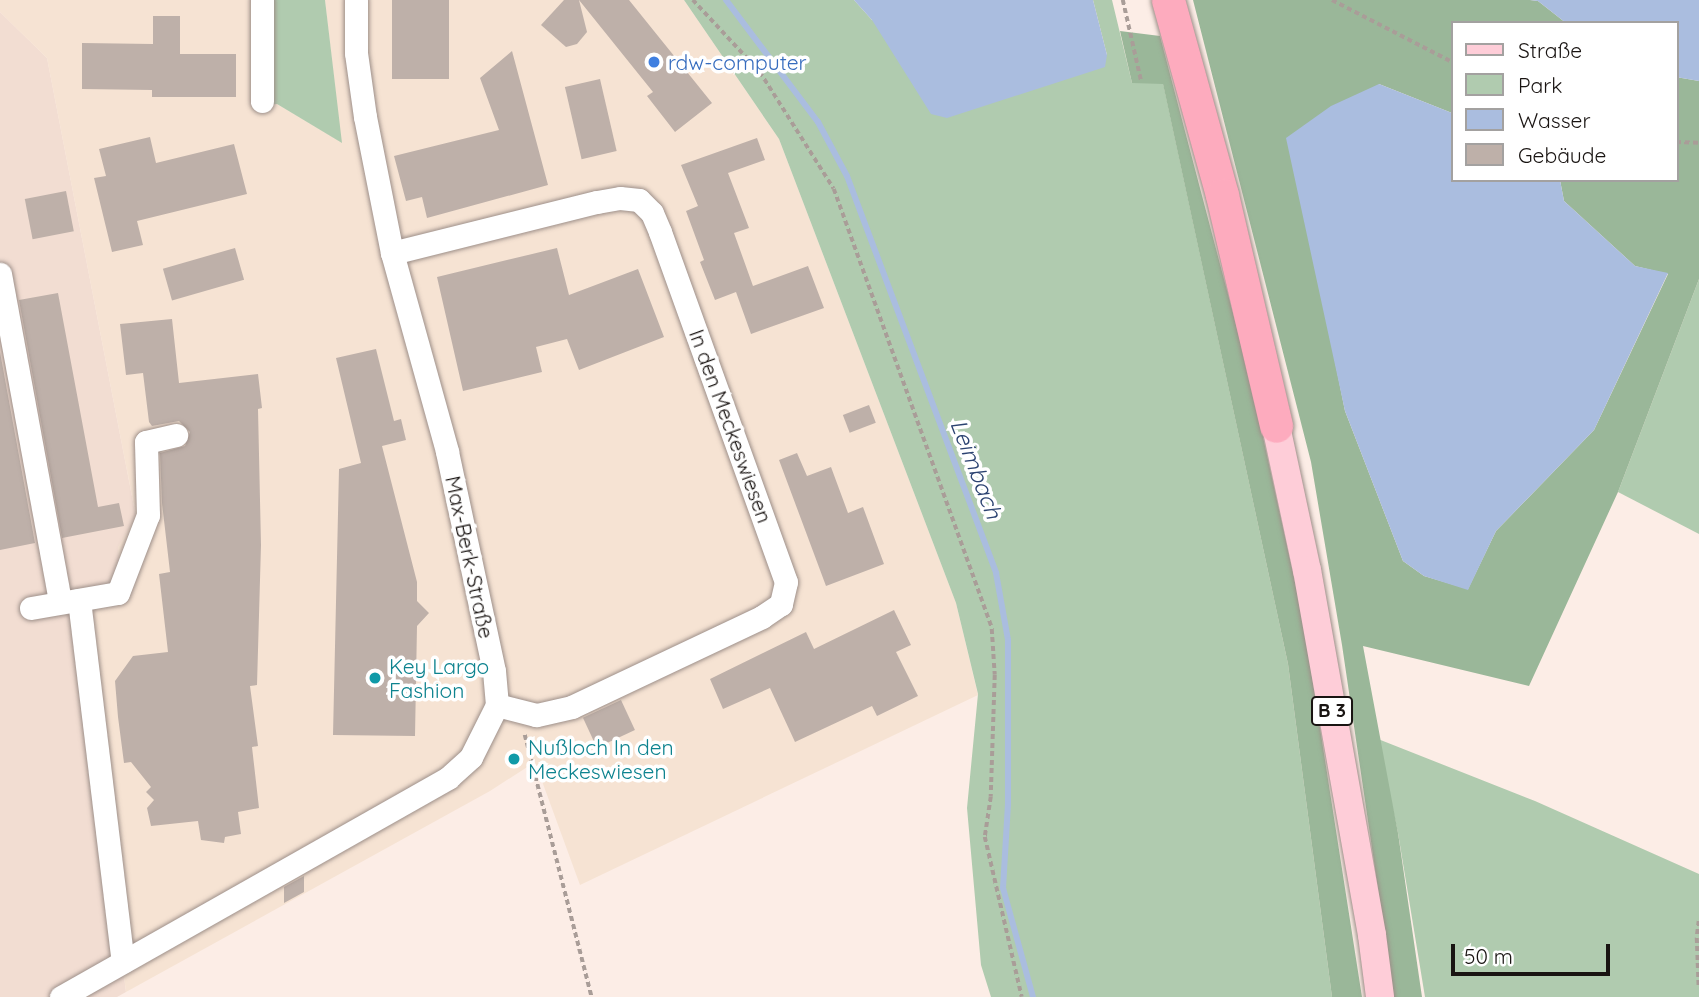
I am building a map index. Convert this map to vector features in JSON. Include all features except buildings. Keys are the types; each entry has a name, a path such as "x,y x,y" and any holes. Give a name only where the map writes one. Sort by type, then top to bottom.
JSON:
{"highway":[{"name":"B 3","path":"1168,0 1222,195 1276,426"}],"main road":[{"name":"B 3","path":"1276,426 1307,570 1372,935 1380,997"}],"street":[{"path":"262,0 262,101"},
{"name":"Max-Berk-Straße","path":"61,997 448,778 471,757 508,708 494,671 447,451 392,253 365,117 356,54 356,0"},
{"name":"In den Meckeswiesen","path":"392,253 597,202 620,198 639,200 652,213 660,232 781,561 786,582 781,604 762,617 572,706 536,715 508,708"},
{"path":"0,274 69,601 123,961"},
{"path":"31,607 118,593 148,515 146,442 176,435"}],"path":[{"path":"694,0 760,72 834,189 992,629 995,675 992,797 985,836 1021,997"},
{"path":"1123,0 1141,80"},
{"path":"1332,0 1450,61"},
{"path":"1678,142 1699,144"},
{"path":"508,708 592,997"},
{"path":"1699,920 1699,989"}],"shaded area":[{"path":"0,0 273,0 277,104 341,142 325,0 684,0 779,139 956,603 978,695 580,885 535,762 490,791 126,992 73,589 121,583 118,547 136,517 47,58 0,12"},
{"path":"0,12 47,58 136,517 121,583 73,589 126,992 117,997 0,997"}],"green space":[{"path":"273,0 325,0 342,143 277,104 266,105"},
{"path":"684,0 854,0 872,20 1107,55 1093,0 1112,0 1132,83 1163,83 1288,664 1332,997 991,997 981,965 967,808 978,694 956,603 779,139"},
{"path":"1193,0 1530,0 1538,1 1563,21 1450,21 1450,112 1379,84 1324,307 1345,411 1403,561 1424,576 1468,589 1496,531 1594,430 1668,274 1635,266 1564,201 1560,182 1678,182 1678,77 1699,81 1699,279 1618,492 1529,686 1363,646 1398,833 1422,997 1394,997 1342,645 1311,462"},
{"path":"1120,31 1160,36 1250,378 1303,619 1362,997 1332,997 1288,664 1163,84 1132,83"},
{"path":"1699,279 1699,534 1618,492"},
{"path":"1378,739 1535,801 1699,874 1699,997 1425,997 1398,833"}],"water":[{"path":"854,0 1093,0 1107,55 1105,67 947,118 931,114 872,20"},
{"path":"1530,0 1699,0 1699,81 1678,77 1678,21 1563,21 1538,1"},
{"path":"1379,84 1450,112 1450,182 1560,182 1564,201 1635,266 1668,273 1594,430 1496,531 1468,590 1424,576 1403,561 1345,411 1286,138 1331,106"}],"waterway":[{"name":"Leimbach","path":"726,0 818,122 847,176 996,573 1008,640 1008,804 1003,888 1033,997"}],"place":[{"name":"rdw-computer","path":"654,62"},
{"name":"Key Largo Fashion","path":"375,678"},
{"name":"Nußloch In den Meckeswiesen","path":"514,759"}]}
